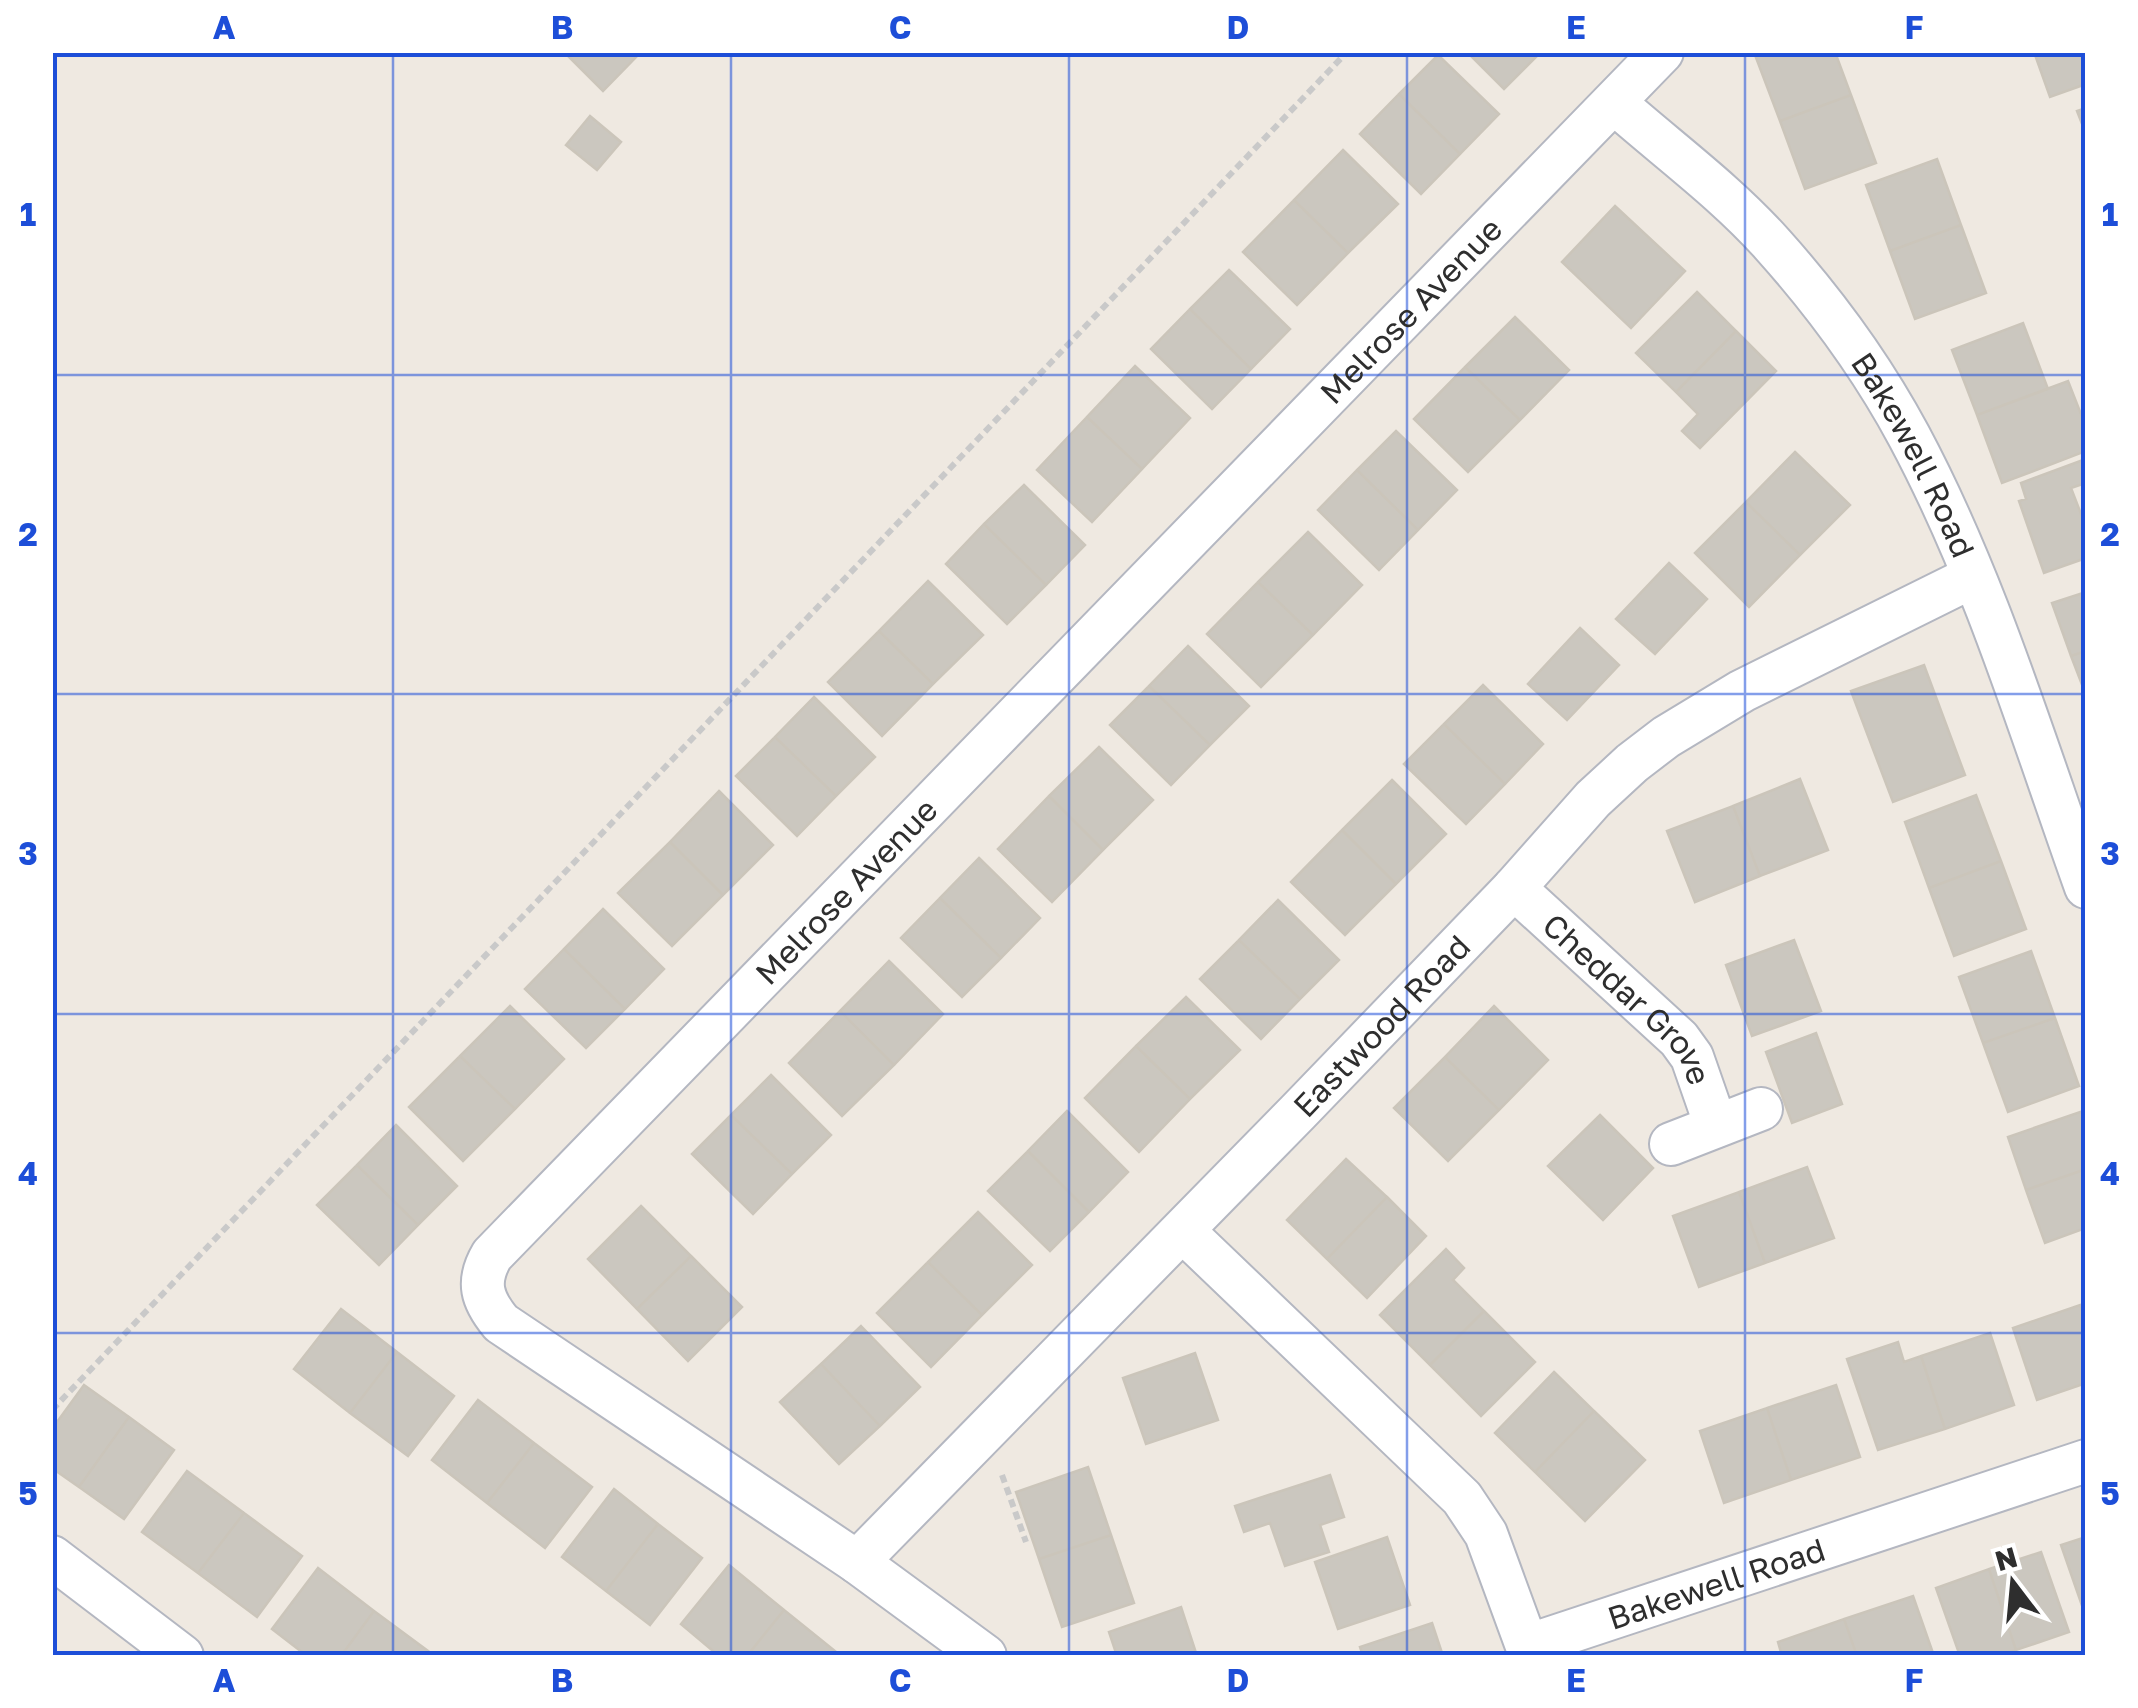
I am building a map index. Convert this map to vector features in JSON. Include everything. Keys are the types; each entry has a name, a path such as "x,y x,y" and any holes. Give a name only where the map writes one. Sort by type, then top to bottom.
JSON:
{"street":[{"name":"Melrose Avenue","path":"984,1656 857,1562 502,1323 488,1307 482,1272 492,1256 1616,104 1662,52"},
{"name":"Bakewell Road","path":"1616,104 1744,214 1808,288 1884,394 1906,432 2001,647 2086,887"},
{"name":"Eastwood Road","path":"857,1562 1514,888 1592,799 1666,737 1742,691 1972,577"},
{"name":"Cheddar Grove","path":"1514,888 1679,1039 1692,1057 1716,1126"},
{"name":"Cheddar Grove","path":"1671,1144 1761,1108"},
{"name":"Bakewell Road","path":"1183,1231 1462,1498 1486,1534 1527,1646 2086,1461"},
{"path":"52,1558 182,1656"}],"path":[{"path":"52,1410 1347,52"},
{"path":"996,1458 1026,1542"}],"building":[{"path":"564,52 641,52 603,91"},
{"path":"1467,52 1541,52 1504,89"},
{"path":"1835,52 1851,95 1780,121 1755,55"},
{"path":"2034,52 2086,52 2086,84 2050,97"},
{"path":"1438,55 1499,114 1460,154 1399,94"},
{"path":"1399,94 1460,154 1421,194 1360,134"},
{"path":"1851,95 1876,163 1805,189 1780,121"},
{"path":"2086,108 2086,134 2077,111"},
{"path":"590,116 621,142 597,170 566,145"},
{"path":"1343,150 1398,204 1348,253 1294,200"},
{"path":"1937,159 1961,225 1890,251 1866,185"},
{"path":"1294,200 1348,253 1297,305 1243,252"},
{"path":"1615,206 1685,271 1631,328 1562,262"},
{"path":"1961,225 1986,293 1915,319 1890,251"},
{"path":"1229,270 1290,329 1251,369 1190,309"},
{"path":"1697,292 1736,331 1676,392 1636,353"},
{"path":"1190,309 1251,369 1212,409 1151,349"},
{"path":"1515,317 1569,370 1520,420 1465,367"},
{"path":"2023,323 2048,389 1977,415 1952,350"},
{"path":"1736,331 1776,371 1700,448 1682,431 1698,414 1676,392"},
{"path":"1135,366 1190,418 1142,469 1087,417"},
{"path":"1465,367 1520,420 1468,472 1414,419"},
{"path":"2068,381 2086,427 2086,451 2002,483 1977,415"},
{"path":"1087,417 1142,469 1092,522 1037,470"},
{"path":"1396,431 1457,490 1418,530 1357,470"},
{"path":"1795,452 1850,505 1800,555 1746,502"},
{"path":"2083,460 2086,483 2071,488 2086,527 2086,558 2044,573 2019,501 2026,499 2021,483"},
{"path":"1357,470 1418,530 1379,570 1318,510"},
{"path":"1024,485 1085,545 1046,585 984,524"},
{"path":"1746,502 1800,555 1749,607 1695,553"},
{"path":"984,524 1046,585 1007,624 946,564"},
{"path":"1308,532 1362,585 1313,635 1258,582"},
{"path":"1669,563 1707,599 1655,654 1616,619"},
{"path":"928,581 983,635 933,684 879,631"},
{"path":"1258,582 1313,635 1261,687 1207,634"},
{"path":"2086,592 2086,651 2071,656 2052,603"},
{"path":"1580,628 1619,665 1567,720 1528,684"},
{"path":"879,631 933,684 882,736 828,682"},
{"path":"1188,646 1249,706 1210,745 1149,686"},
{"path":"2086,651 2086,695 2071,656"},
{"path":"1924,665 1965,775 1893,802 1851,691"},
{"path":"1483,685 1543,744 1505,784 1444,724"},
{"path":"1149,686 1210,745 1171,785 1110,725"},
{"path":"814,697 875,757 836,796 775,737"},
{"path":"1444,724 1505,784 1466,824 1404,764"},
{"path":"775,737 836,796 797,836 736,776"},
{"path":"1099,747 1153,800 1103,850 1049,796"},
{"path":"1800,779 1828,850 1760,876 1733,806"},
{"path":"1392,780 1446,834 1396,884 1342,830"},
{"path":"719,791 773,845 723,895 670,842"},
{"path":"1976,795 2001,861 1929,888 1905,822"},
{"path":"1049,796 1103,850 1052,902 998,849"},
{"path":"1733,806 1760,876 1695,902 1667,831"},
{"path":"1342,830 1396,884 1345,935 1291,882"},
{"path":"670,842 723,895 672,946 618,893"},
{"path":"979,858 1040,918 1001,958 940,898"},
{"path":"2001,861 2026,929 1954,956 1929,888"},
{"path":"940,898 1001,958 962,997 901,938"},
{"path":"1278,900 1339,960 1300,999 1239,940"},
{"path":"603,909 664,969 625,1009 564,949"},
{"path":"1239,940 1300,999 1261,1039 1200,979"},
{"path":"1794,940 1821,1011 1752,1036 1726,965"},
{"path":"564,949 625,1009 586,1048 525,989"},
{"path":"2031,951 2055,1018 1983,1043 1959,977"},
{"path":"889,961 943,1014 894,1065 840,1011"},
{"path":"1186,997 1240,1050 1190,1099 1136,1046"},
{"path":"510,1006 564,1059 515,1109 460,1056"},
{"path":"1494,1006 1548,1060 1499,1110 1445,1057"},
{"path":"840,1011 894,1065 842,1116 789,1063"},
{"path":"2055,1018 2079,1086 2008,1112 1983,1043"},
{"path":"1816,1033 1842,1104 1792,1123 1766,1052"},
{"path":"1136,1046 1190,1099 1139,1152 1085,1098"},
{"path":"460,1056 515,1109 463,1161 409,1107"},
{"path":"1445,1057 1499,1110 1448,1161 1394,1108"},
{"path":"771,1075 831,1135 792,1174 731,1115"},
{"path":"2086,1110 2086,1169 2026,1190 2008,1137"},
{"path":"1067,1111 1128,1172 1089,1212 1028,1151"},
{"path":"731,1115 792,1174 753,1214 692,1154"},
{"path":"1600,1115 1653,1168 1603,1220 1548,1166"},
{"path":"396,1125 457,1186 418,1225 357,1165"},
{"path":"1028,1151 1089,1212 1050,1251 988,1191"},
{"path":"1346,1159 1387,1197 1327,1259 1287,1220"},
{"path":"357,1165 418,1225 379,1265 317,1205"},
{"path":"1807,1167 1834,1238 1765,1263 1739,1192"},
{"path":"2086,1169 2086,1228 2045,1243 2026,1190"},
{"path":"1739,1192 1765,1263 1699,1287 1673,1216"},
{"path":"1387,1197 1426,1236 1367,1298 1327,1259"},
{"path":"641,1206 691,1256 637,1309 588,1259"},
{"path":"978,1212 1032,1265 982,1315 928,1262"},
{"path":"1446,1249 1464,1268 1453,1280 1484,1311 1430,1365 1380,1315"},
{"path":"691,1256 742,1307 688,1361 637,1309"},
{"path":"928,1262 982,1315 931,1367 877,1313"},
{"path":"2080,1305 2086,1321 2086,1383 2037,1400 2013,1328"},
{"path":"341,1309 397,1352 350,1413 294,1369"},
{"path":"1484,1311 1535,1362 1481,1416 1430,1365"},
{"path":"861,1326 920,1387 880,1426 821,1364"},
{"path":"1990,1333 2014,1405 1945,1429 1921,1356"},
{"path":"1898,1342 1904,1362 1921,1356 1945,1429 1878,1450 1847,1359"},
{"path":"397,1352 454,1396 408,1456 350,1413"},
{"path":"1195,1353 1218,1420 1146,1444 1123,1378"},
{"path":"821,1364 880,1426 839,1464 780,1402"},
{"path":"1554,1372 1594,1411 1535,1472 1495,1433"},
{"path":"84,1385 129,1417 79,1487 52,1468 52,1429"},
{"path":"1836,1385 1860,1457 1791,1480 1767,1408"},
{"path":"478,1400 534,1443 487,1503 432,1460"},
{"path":"1767,1408 1791,1480 1724,1503 1700,1431"},
{"path":"1594,1411 1645,1460 1585,1521 1535,1472"},
{"path":"129,1417 174,1450 124,1519 79,1487"},
{"path":"534,1443 592,1487 545,1548 487,1503"},
{"path":"1088,1467 1111,1535 1039,1559 1016,1492"},
{"path":"187,1471 244,1513 198,1573 142,1532"},
{"path":"1330,1475 1344,1517 1320,1525 1329,1552 1285,1566 1270,1523 1244,1532 1235,1506"},
{"path":"614,1489 658,1524 606,1591 562,1557"},
{"path":"244,1513 302,1556 257,1617 198,1573"},
{"path":"658,1524 702,1558 650,1625 606,1591"},
{"path":"1111,1535 1134,1603 1062,1627 1039,1559"},
{"path":"1387,1537 1410,1605 1338,1629 1315,1562"},
{"path":"2086,1537 2086,1617 2061,1545"},
{"path":"2041,1552 2069,1632 2016,1650 1989,1569"},
{"path":"729,1565 784,1610 747,1656 719,1656 681,1624"},
{"path":"318,1568 374,1611 341,1656 307,1656 272,1629"},
{"path":"1989,1569 2016,1650 2002,1656 1960,1656 1936,1588"},
{"path":"1913,1596 1934,1656 1857,1656 1844,1619"},
{"path":"1181,1607 1197,1656 1117,1656 1109,1632"},
{"path":"784,1610 840,1655 747,1656"},
{"path":"374,1611 432,1654 431,1656 341,1656"},
{"path":"1844,1619 1857,1656 1782,1656 1778,1642"},
{"path":"1432,1623 1443,1656 1363,1656 1360,1647"}]}
